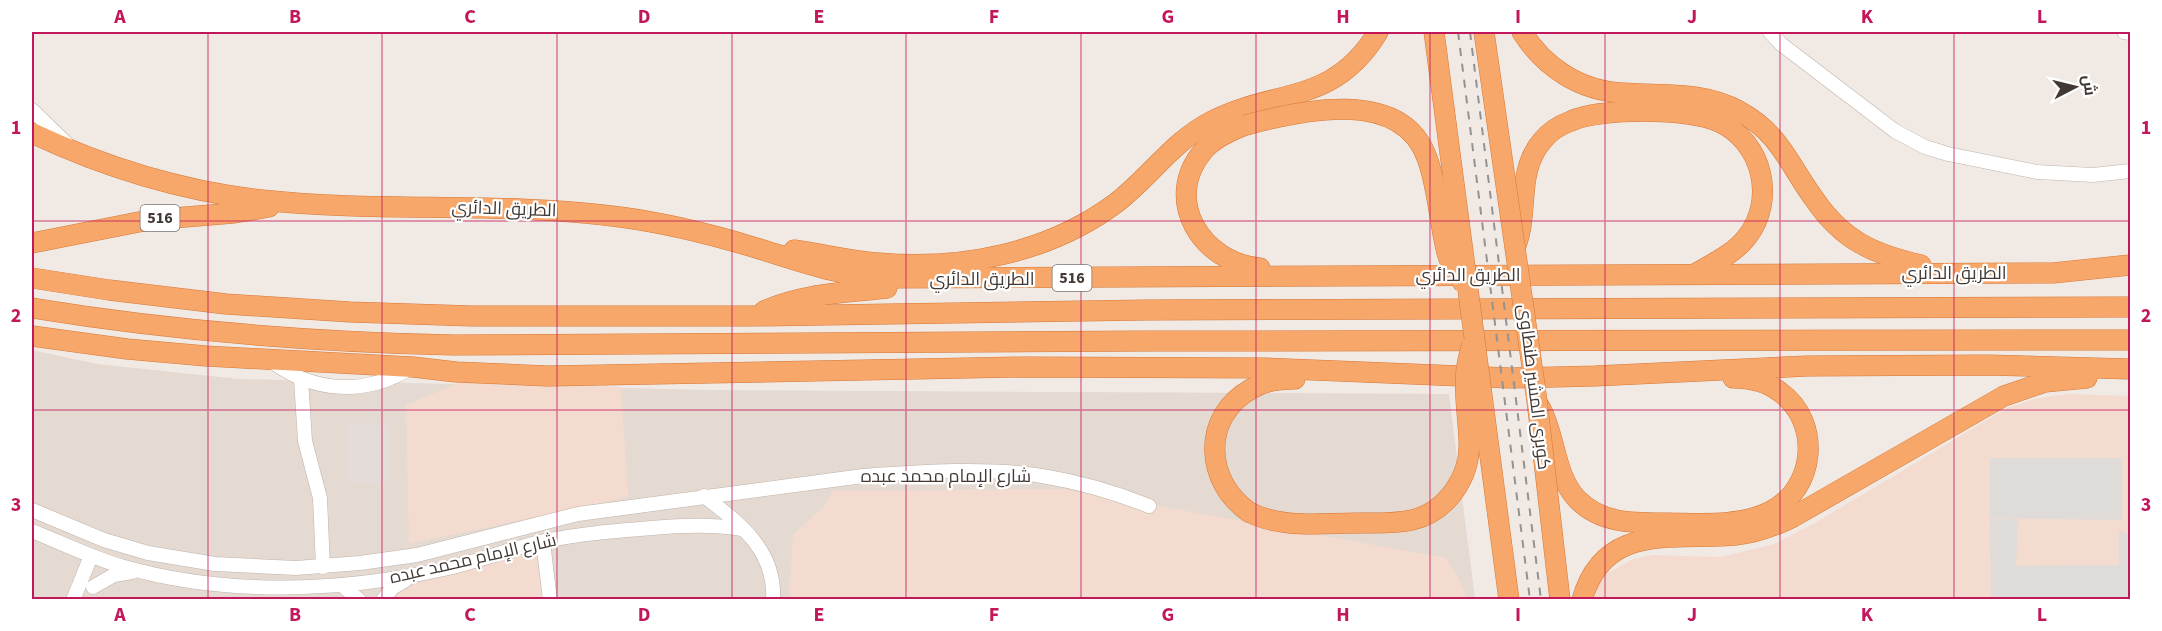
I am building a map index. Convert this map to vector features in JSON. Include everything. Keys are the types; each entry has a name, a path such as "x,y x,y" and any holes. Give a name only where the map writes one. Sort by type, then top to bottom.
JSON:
{"highway":[{"path":"753,247 859,261 917,265 974,260 1030,247 1067,232 1102,212 1135,186 1174,146 1206,124 1236,111 1310,91 1331,80 1359,57 1378,32"},
{"path":"1434,32 1509,600"},
{"name":"كوبرى المشير طنطاوى","path":"1484,32 1537,401 1560,600"},
{"path":"1522,32 1546,61 1565,76 1587,86 1622,93 1699,96 1720,102 1742,113 1761,126 1779,143 1814,200 1833,223 1851,238 1881,255 1952,273"},
{"path":"1331,276 1257,268 1239,264 1214,252 1197,232 1190,217 1187,200 1188,183 1193,166 1208,146 1246,125 1292,114 1346,110 1381,113 1403,124 1420,143 1428,158 1447,253 1456,273 1467,287"},
{"path":"1516,245 1522,223 1526,174 1532,157 1548,135 1571,121 1588,116 1629,112 1690,115 1719,122 1742,139 1754,155 1761,173 1763,193 1760,212 1752,231 1739,246 1694,274"},
{"name":"الطريق الدائري","path":"32,133 78,154 129,172 182,186 235,196 289,202 592,213 684,228 818,268 849,275 881,278 2054,273 2130,265"},
{"name":"516","path":"32,243 149,220 234,213 289,202"},
{"name":"الطريق الدائري","path":"33,277 184,299 350,312 472,316 754,316 1147,310 2130,308"},
{"path":"754,316 776,305 800,298 894,287 925,279"},
{"path":"32,308 114,321 253,336 339,342 454,345 1150,341 2130,340"},
{"path":"32,336 137,350 413,367 456,372 548,376 1023,368 1264,368 1510,378 1796,366 1988,365 2130,369"},
{"path":"1345,371 1320,377 1284,379 1260,385 1236,400 1225,414 1215,441 1217,468 1229,494 1249,512 1267,520 1285,523 1386,523 1420,518 1441,506 1457,488 1468,461 1470,442 1464,378 1474,341"},
{"path":"1537,401 1549,426 1562,474 1570,491 1583,505 1599,514 1632,523 1730,522 1754,518 1771,512 1792,495 1805,472 1809,454 1806,427 1792,403 1771,386 1754,380 1716,377 1686,371"},
{"path":"1582,600 1587,583 1598,567 1611,553 1628,544 1656,537 1739,534 1772,526 1815,505 2004,396 2031,386 2059,380 2130,377"}],"street":[{"path":"1770,32 1781,44 1895,131 1925,147 1954,156 2037,172 2084,175 2130,171"},
{"path":"2124,32 2130,33"},
{"path":"32,110 78,154"},
{"path":"271,360 301,379 332,387 361,387 393,378 413,367"},
{"path":"301,379 306,450 320,498 323,567"},
{"name":"شارع الإمام محمد عبده","path":"32,510 104,540 148,553 215,564 273,568 323,567 417,555 578,514 863,476 998,472 1061,479 1103,490 1149,506"},
{"path":"704,496 742,529 767,559 772,570 773,600"},
{"path":"633,506 634,528"},
{"name":"شارع الإمام محمد عبده","path":"32,531 97,558 142,572 213,584 274,587 342,585 415,575 543,542 634,528 701,525 742,529"},
{"path":"543,542 550,600"},
{"path":"90,593 97,558"},
{"path":"73,600 97,558"},
{"path":"273,568 274,587"},
{"path":"90,593 114,575 142,572"},
{"path":"364,600 373,595 382,600 392,588 415,575"},
{"path":"342,585 359,600"}],"shaded area":[{"path":"32,350 97,364 239,379 711,390 1449,394 1475,599 32,599"},
{"path":"461,382 621,387 628,497 409,544 406,405"},
{"path":"2069,394 2130,396 2130,599 1594,600 1599,583 1608,573 1633,559 1653,555 1721,557 1774,544 1815,523 2007,408 2037,398"},
{"path":"347,425 389,425 389,482 347,482"},
{"path":"1990,458 2122,458 2122,520 1990,518"},
{"path":"1064,489 1446,558 1465,590 1466,599 789,600 793,535 824,506 833,491"},
{"path":"1990,519 2018,519 2016,566 2119,565 2119,530 2130,535 2130,599 1991,599"},
{"path":"537,552 543,599 391,599 391,590"}],"railway":[{"path":"1458,32 1530,600"},
{"path":"1470,32 1541,600"}]}
